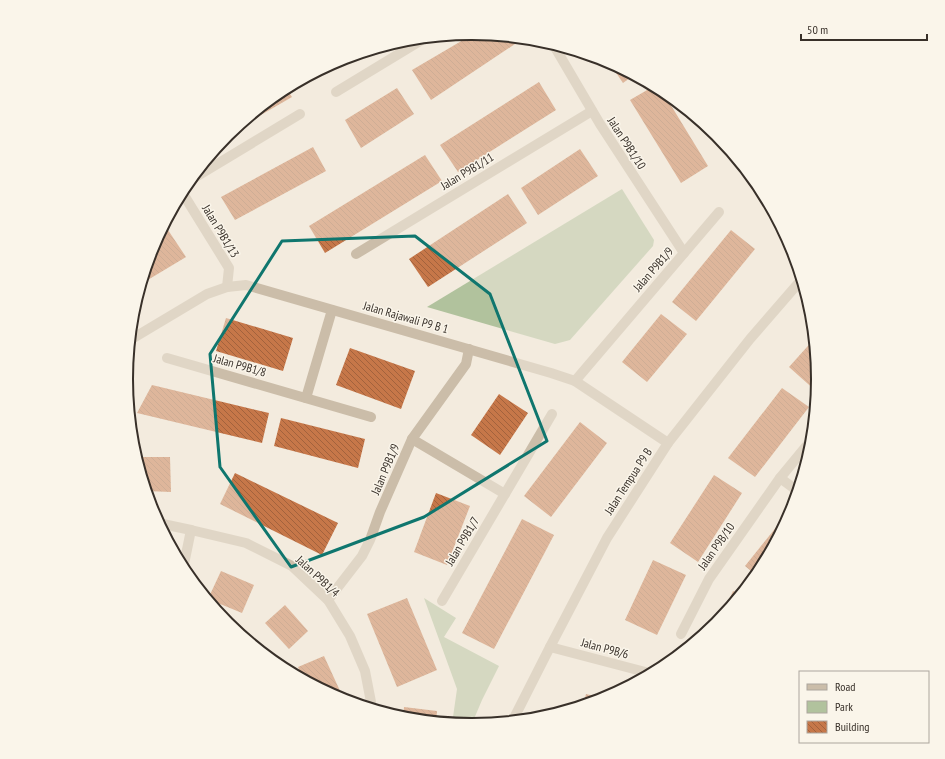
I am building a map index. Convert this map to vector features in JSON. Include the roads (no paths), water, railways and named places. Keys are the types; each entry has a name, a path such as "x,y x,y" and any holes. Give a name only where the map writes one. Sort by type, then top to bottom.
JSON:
{"street":[{"path":"336,92 412,46"},
{"name":"Jalan P9B1/10","path":"557,51 592,111 684,253"},
{"name":"Jalan P9B1/11","path":"356,254 592,111"},
{"path":"204,172 300,114"},
{"name":"Jalan P9B1/13","path":"186,198 229,268 227,287"},
{"name":"Jalan P9B1/9","path":"575,381 719,212"},
{"name":"Jalan Tempua P9 B","path":"515,716 607,538 668,443 750,339 798,284"},
{"name":"Jalan Rajawali P9 B 1","path":"136,336 207,294 227,287 246,285 551,372 575,381 668,443"},
{"path":"306,398 332,310"},
{"name":"Jalan P9B1/9","path":"328,600 365,551 412,440 466,364 469,349"},
{"name":"Jalan P9B1/8","path":"167,358 371,417"},
{"name":"Jalan P9B1/7","path":"442,601 552,414"},
{"path":"412,440 505,494"},
{"name":"Jalan P9B/10","path":"681,634 709,579 780,478 804,448"},
{"path":"780,478 794,488"},
{"name":"Jalan P9B1/4","path":"166,525 246,543 292,566 328,600 350,636 365,671 370,703"},
{"path":"185,560 192,530"},
{"name":"Jalan P9B/6","path":"550,647 645,672"}]}
